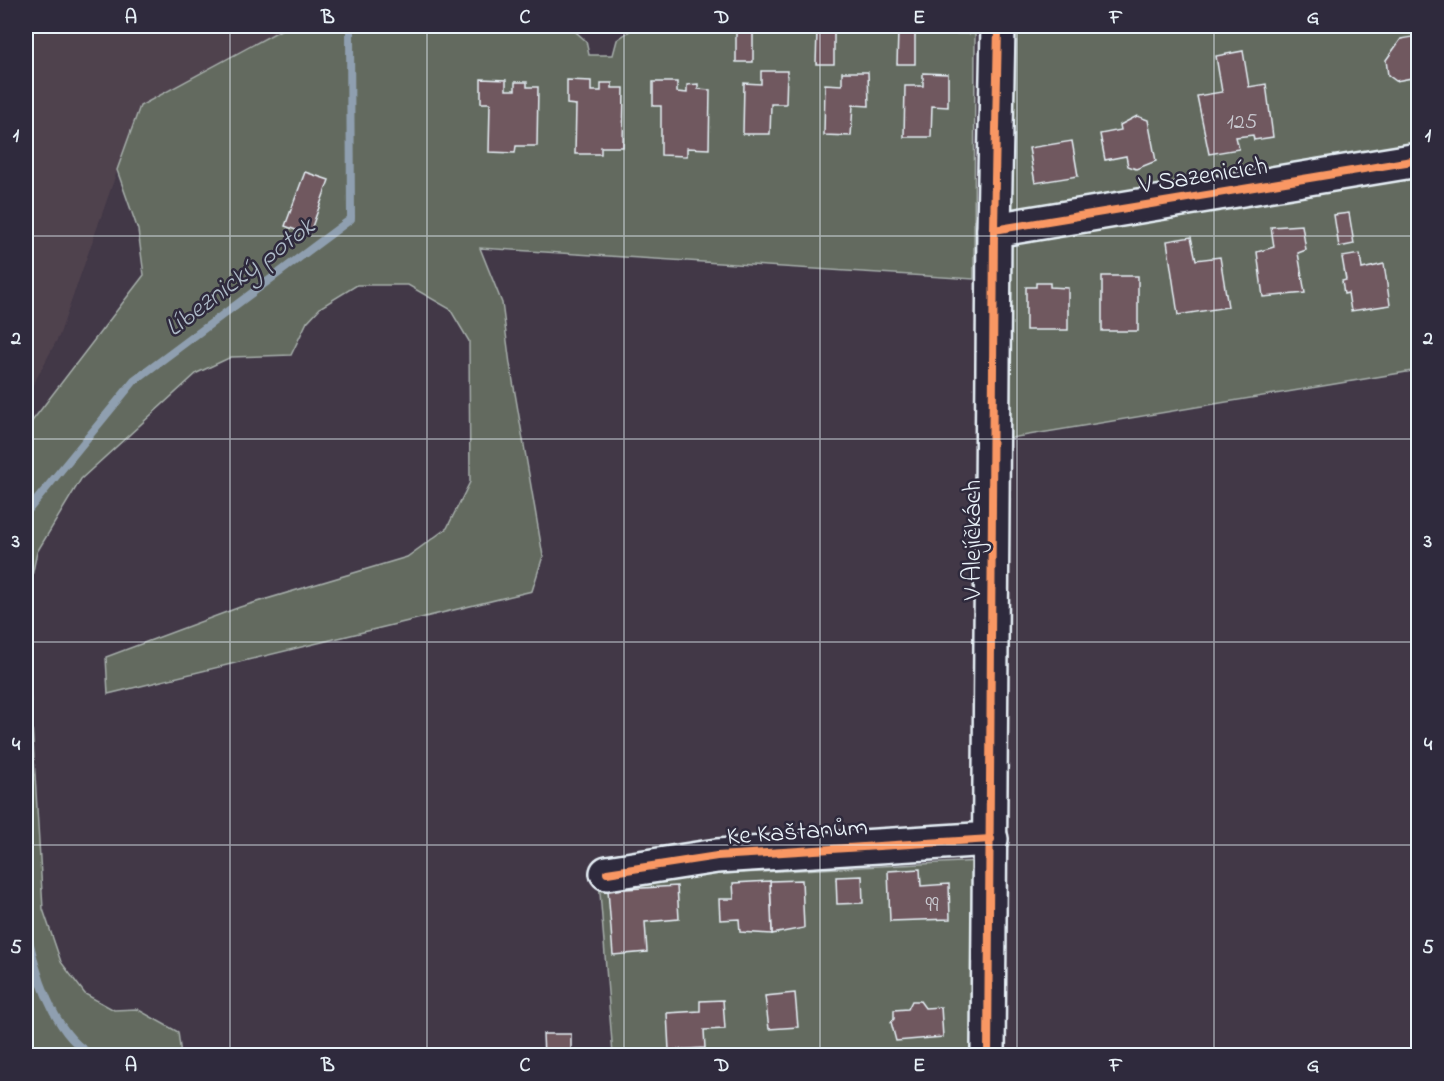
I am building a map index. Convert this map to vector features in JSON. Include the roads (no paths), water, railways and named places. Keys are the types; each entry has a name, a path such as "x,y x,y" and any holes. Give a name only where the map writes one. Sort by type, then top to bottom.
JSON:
{"street":[{"name":"V Alejíčkách","path":"988,1056 994,230 998,26"},
{"name":"V Sazenicích","path":"994,230 1419,160"},
{"name":"Ke Kaštanům","path":"607,873 717,856 991,839"}],"waterway":[{"name":"Líbeznický potok","path":"26,513 134,381 351,219 350,26"},
{"name":"Líbeznický potok","path":"26,924 34,960 47,999 67,1034 80,1047 95,1056"}]}
